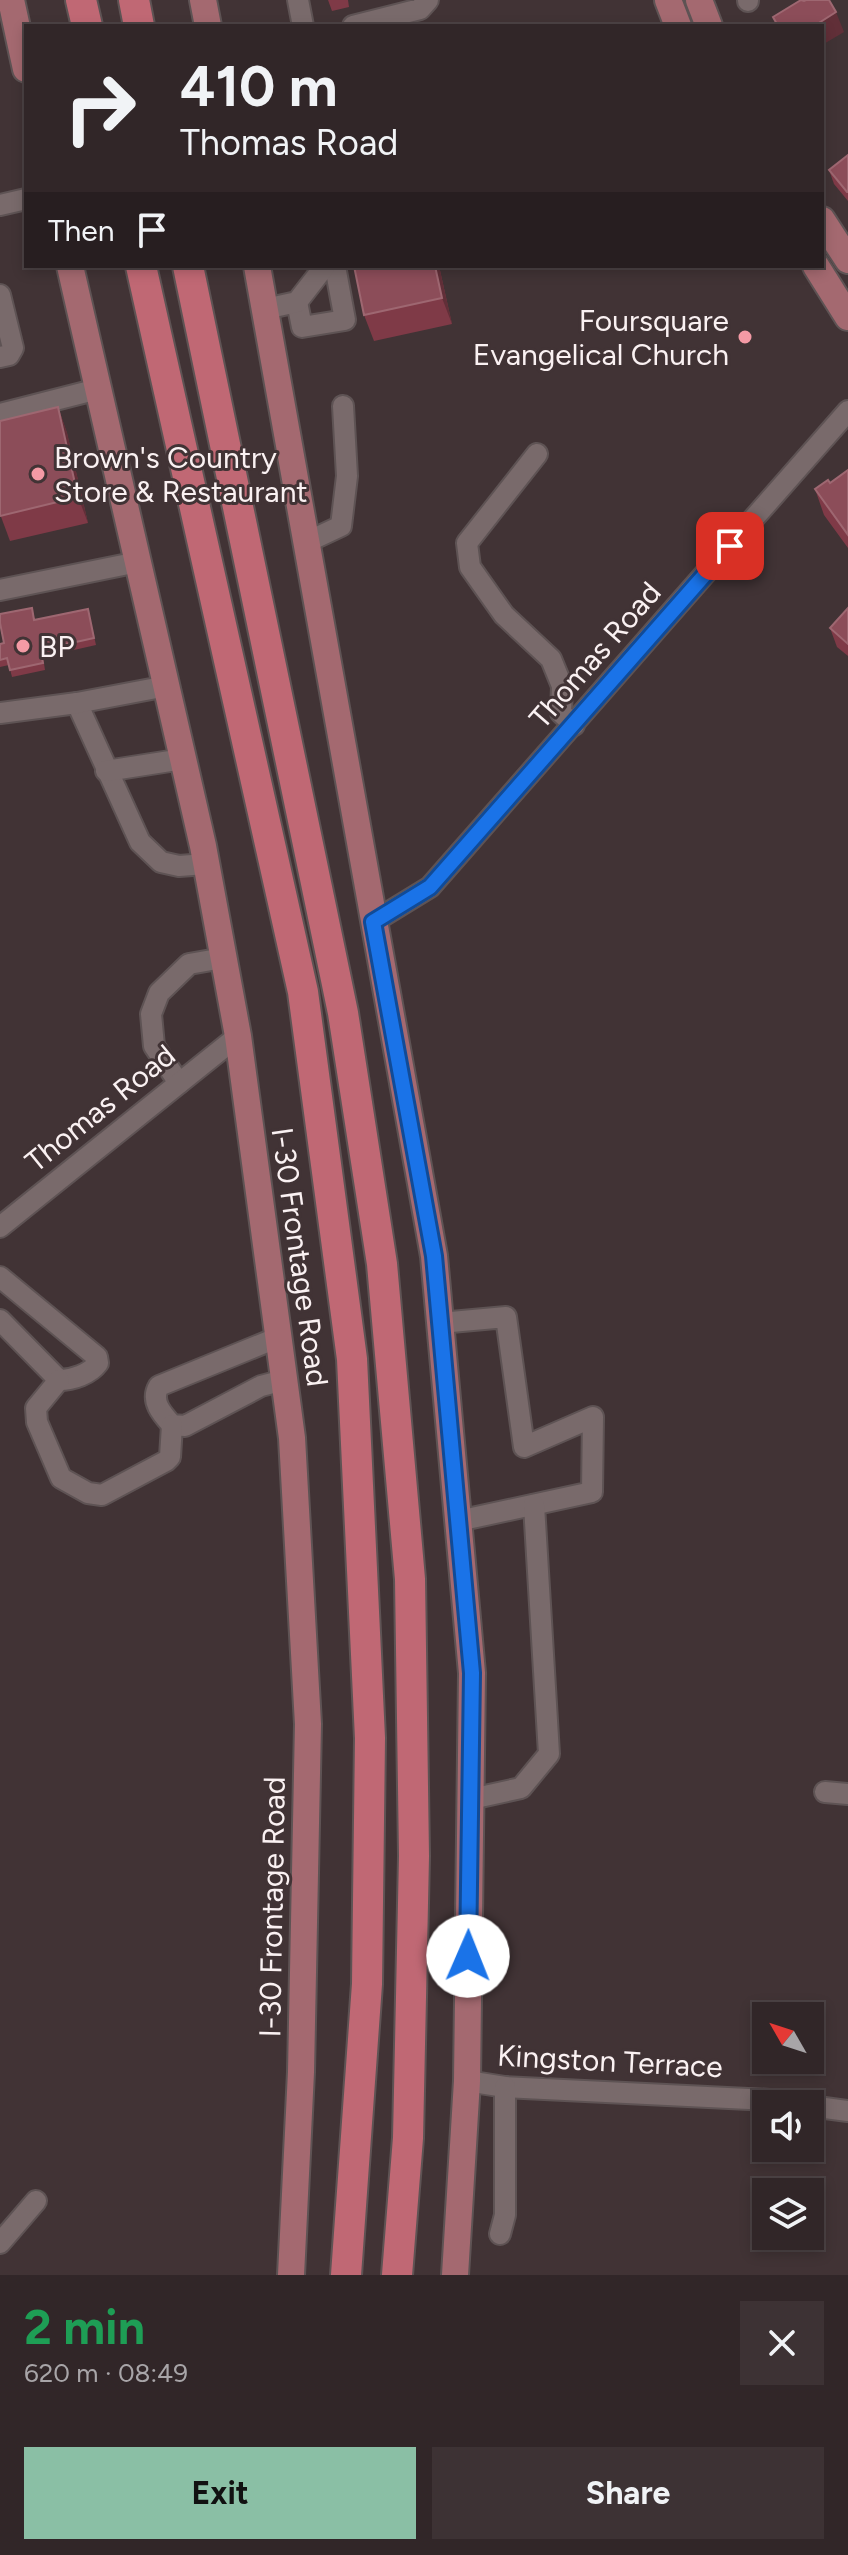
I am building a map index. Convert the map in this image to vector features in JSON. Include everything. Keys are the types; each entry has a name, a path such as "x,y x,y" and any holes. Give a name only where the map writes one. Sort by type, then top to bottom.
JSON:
{"highway":[{"path":"81,0 87,24"},
{"path":"134,0 139,24"},
{"path":"141,268 303,992 352,1359 370,1738 367,1984 346,2275"},
{"path":"188,268 343,1013 382,1264 410,1579 414,1856 408,2138 397,2275"}],"main road":[{"path":"11,0 24,60"},
{"path":"203,0 208,24"},
{"path":"668,0 677,24"},
{"path":"699,0 708,24"},
{"path":"824,222 845,248"},
{"name":"I-30 Frontage Road","path":"70,268 206,864 238,1036 292,1438 308,1724 301,2072 291,2275"},
{"path":"257,268 434,1256 472,1673 467,2081 455,2275"},
{"path":"817,268 848,317"}],"street":[{"path":"298,0 303,24"},
{"path":"361,24 420,9 428,0"},
{"path":"0,205 24,199"},
{"path":"265,309 297,302 323,268"},
{"path":"297,302 302,327 345,320 335,268"},
{"path":"0,295 13,348 9,355 0,357"},
{"path":"0,414 98,389"},
{"path":"307,542 341,526 347,476 343,406"},
{"name":"Thomas Road","path":"373,922 430,887 848,411"},
{"path":"537,454 467,543 470,567 504,615 551,659 562,686 561,713 574,725"},
{"path":"0,590 138,562"},
{"path":"0,713 77,703 167,686"},
{"path":"77,703 140,842 161,862 179,866 206,864"},
{"path":"106,771 183,759"},
{"path":"179,1083 154,1046 151,1014 159,993 189,964 223,958"},
{"name":"Thomas Road","path":"0,1227 238,1036"},
{"path":"0,1277 97,1357 96,1368 70,1380 59,1380 0,1320"},
{"path":"440,1323 506,1317 524,1447 593,1417 592,1492 458,1521"},
{"path":"279,1337 159,1386 155,1392 156,1402 160,1412 172,1425 185,1426 261,1386 284,1380"},
{"path":"59,1380 36,1408 37,1422 61,1478 88,1493 102,1495 166,1461 170,1457 172,1425"},
{"path":"471,1799 521,1788 549,1754 534,1505"},
{"path":"825,1792 848,1794"},
{"name":"Kingston Terrace","path":"467,2081 505,2087 752,2099"},
{"path":"500,2234 505,2215 505,2087"},
{"path":"824,2108 848,2111"},
{"path":"0,2243 36,2201"}],"building":[{"path":"801,0 829,0 836,12 817,24 777,24 773,17"},
{"path":"848,155 848,192 847,192 829,170"},
{"path":"354,268 435,268 442,298 364,315"},
{"name":"Brown's Country Store & Restaurant","path":"58,407 78,497 0,516 0,421"},
{"path":"848,470 848,535 815,489"},
{"path":"32,608 34,620 88,609 94,638 40,650 43,663 10,670 7,658 0,660 0,644 4,643 0,614"},
{"path":"848,608 848,644 830,628"}],"place":[{"name":"Foursquare Evangelical Church","path":"745,337"},
{"name":"Brown's Country Store & Restaurant","path":"38,474"},
{"name":"BP","path":"23,646"}],"route":[{"path":"468,1956 472,1673 434,1256 373,922 430,887 730,546"}]}
